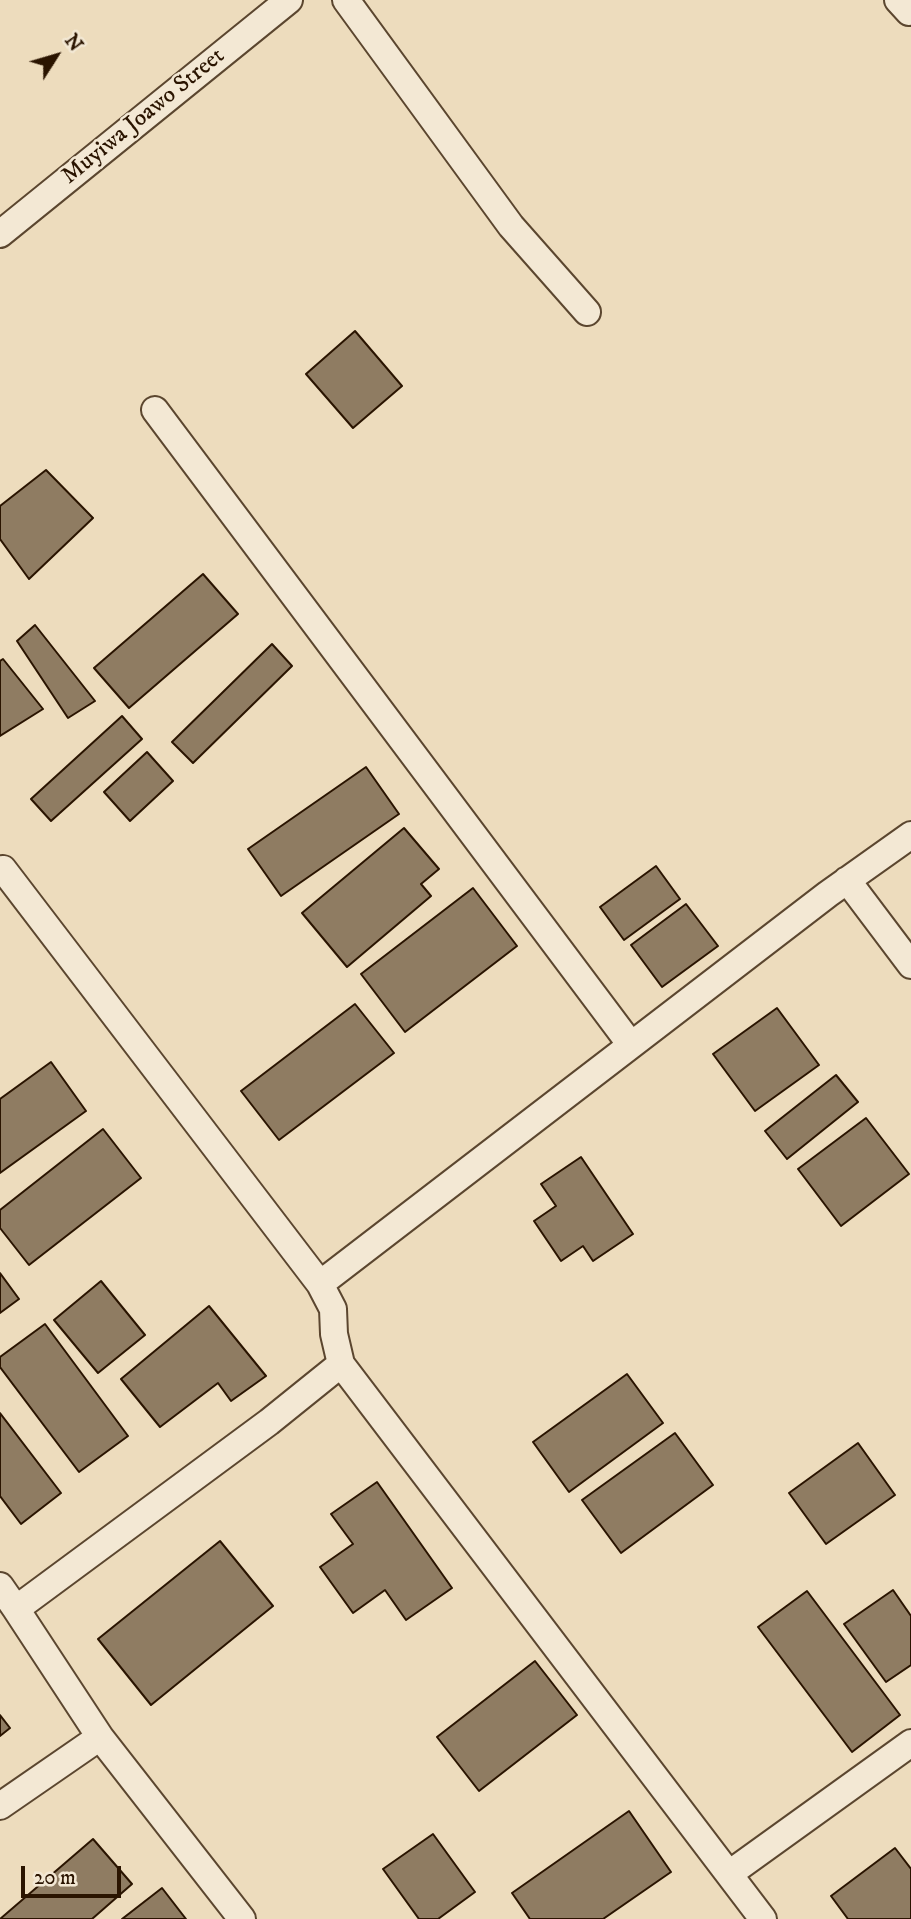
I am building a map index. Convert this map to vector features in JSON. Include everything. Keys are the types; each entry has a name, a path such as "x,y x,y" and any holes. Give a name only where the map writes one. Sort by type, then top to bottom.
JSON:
{"street":[{"name":"Muyiwa Joawo Street","path":"0,234 289,0"},
{"path":"346,0 510,226 587,312"},
{"path":"156,410 631,1045"},
{"path":"320,1284 847,880 911,835"},
{"path":"3,869 320,1284 333,1309 334,1334 341,1364 763,1919"},
{"path":"847,880 911,965"},
{"path":"16,1609 269,1422 341,1364"},
{"path":"0,1586 100,1737 242,1919"},
{"path":"0,1806 100,1737"},
{"path":"729,1874 911,1743"}],"building":[{"path":"355,331 402,386 353,428 306,374"},
{"path":"46,470 93,518 29,579 0,539 0,506"},
{"path":"203,574 238,614 129,708 94,668"},
{"path":"35,625 95,701 68,718 17,641"},
{"path":"272,644 292,666 193,763 172,742"},
{"path":"3,659 43,709 0,736 0,661"},
{"path":"122,716 142,739 51,821 31,799"},
{"path":"147,752 173,781 130,821 104,792"},
{"path":"366,767 399,814 281,896 248,849"},
{"path":"404,828 439,869 421,884 431,896 347,967 302,913"},
{"path":"656,866 680,899 624,940 600,907"},
{"path":"473,888 517,946 405,1032 361,974"},
{"path":"686,904 718,946 662,987 631,945"},
{"path":"355,1004 394,1053 279,1140 241,1091"},
{"path":"777,1008 819,1065 755,1111 713,1054"},
{"path":"51,1062 86,1111 0,1173 0,1099"},
{"path":"836,1075 858,1102 787,1159 765,1131"},
{"path":"866,1118 909,1174 841,1226 798,1169"},
{"path":"103,1129 141,1178 29,1265 0,1228 0,1210"},
{"path":"581,1157 633,1234 593,1261 583,1246 561,1261 534,1221 556,1206 541,1184"},
{"path":"0,1273 19,1299 0,1313"},
{"path":"101,1281 145,1335 98,1373 54,1320"},
{"path":"209,1306 266,1376 231,1401 218,1383 160,1427 121,1379"},
{"path":"45,1324 128,1436 79,1472 0,1367 0,1357"},
{"path":"627,1374 663,1423 569,1492 533,1442"},
{"path":"0,1413 61,1493 21,1524 0,1496"},
{"path":"675,1433 713,1485 621,1553 582,1500"},
{"path":"858,1443 895,1495 826,1544 789,1493"},
{"path":"377,1482 452,1588 406,1620 385,1590 353,1613 320,1567 353,1544 331,1514"},
{"path":"220,1541 273,1606 151,1705 98,1639"},
{"path":"893,1590 911,1616 911,1665 886,1682 844,1624"},
{"path":"807,1591 900,1715 852,1752 758,1627"},
{"path":"535,1661 577,1715 479,1791 437,1737"},
{"path":"0,1715 10,1728 0,1736"},
{"path":"629,1811 671,1872 603,1919 530,1919 512,1893"},
{"path":"433,1834 475,1892 438,1919 419,1919 383,1869"},
{"path":"93,1839 132,1884 92,1919 0,1919"},
{"path":"895,1848 911,1869 911,1919 848,1919 831,1896"},
{"path":"162,1888 186,1919 122,1919"}]}
